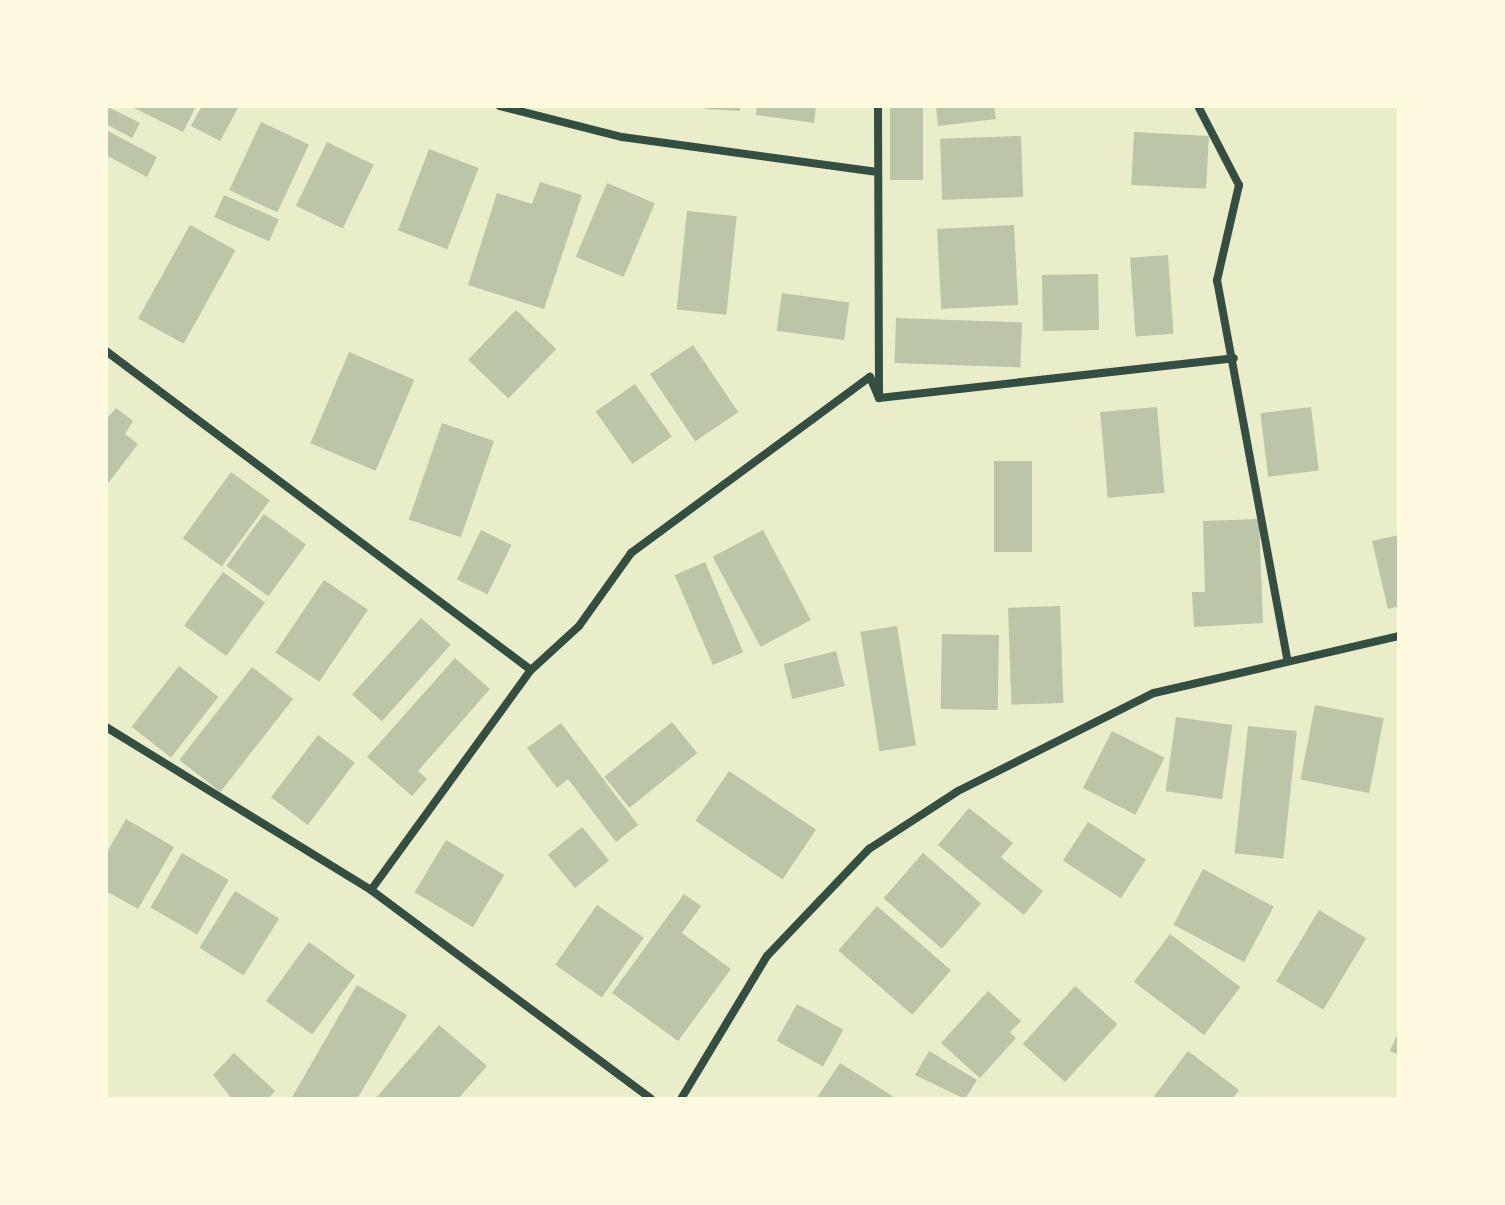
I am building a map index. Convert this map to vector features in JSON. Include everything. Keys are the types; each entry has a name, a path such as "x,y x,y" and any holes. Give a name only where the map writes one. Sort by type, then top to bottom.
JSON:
{"street":[{"path":"500,106 622,137 878,172"},
{"path":"878,106 879,398"},
{"path":"1198,106 1239,185 1217,280 1234,358 1287,658"},
{"path":"106,351 531,670"},
{"path":"879,398 1234,358"},
{"path":"371,890 531,670 579,626 631,553 870,377 879,398"},
{"path":"681,1099 767,956 869,849 958,791 1154,693 1287,658 1399,636"},
{"path":"106,727 371,890 651,1099"}],"building":[{"path":"106,106 140,123 132,138 106,124"},
{"path":"130,106 196,106 183,132"},
{"path":"202,106 239,106 220,141 191,126"},
{"path":"705,106 740,106 740,111 705,109"},
{"path":"757,106 816,106 814,123 756,115"},
{"path":"890,106 923,106 923,180 890,180"},
{"path":"936,106 994,106 996,119 938,126"},
{"path":"261,122 309,144 277,212 229,190"},
{"path":"106,130 157,157 147,177 106,155"},
{"path":"1134,132 1209,136 1206,189 1131,185"},
{"path":"1021,136 1023,197 942,200 940,139"},
{"path":"327,142 374,165 343,229 296,206"},
{"path":"429,149 478,168 447,249 398,230"},
{"path":"540,182 582,195 544,309 468,285 497,193 532,204"},
{"path":"607,183 655,203 624,277 576,257"},
{"path":"224,195 279,219 269,241 214,217"},
{"path":"687,211 737,216 726,315 677,309"},
{"path":"190,225 235,250 184,344 138,319"},
{"path":"1014,225 1018,305 941,309 937,229"},
{"path":"1168,255 1174,334 1136,336 1130,258"},
{"path":"1098,274 1099,330 1043,331 1042,275"},
{"path":"782,293 849,302 844,340 777,331"},
{"path":"516,310 556,349 508,399 468,360"},
{"path":"896,318 1022,322 1020,367 894,363"},
{"path":"693,345 738,412 695,441 650,374"},
{"path":"349,352 414,380 376,471 310,443"},
{"path":"635,384 672,436 632,464 596,412"},
{"path":"1157,407 1164,493 1108,498 1100,412"},
{"path":"1311,407 1319,471 1268,477 1260,413"},
{"path":"116,408 133,421 125,434 138,444 106,486 106,420"},
{"path":"442,423 494,441 461,537 409,519"},
{"path":"994,461 1032,461 1032,552 994,552"},
{"path":"231,472 270,500 222,567 183,538"},
{"path":"264,514 306,545 268,596 226,566"},
{"path":"1259,519 1263,623 1194,627 1192,592 1205,592 1203,521"},
{"path":"481,530 512,545 487,594 457,579"},
{"path":"763,530 811,620 761,647 713,557"},
{"path":"1399,535 1399,606 1388,609 1372,541"},
{"path":"705,562 743,652 713,665 675,575"},
{"path":"223,572 265,603 226,656 184,625"},
{"path":"324,580 368,610 319,682 275,652"},
{"path":"1060,606 1063,703 1011,705 1008,608"},
{"path":"421,618 451,645 382,721 352,695"},
{"path":"897,626 916,746 879,751 860,632"},
{"path":"942,634 999,635 998,710 941,709"},
{"path":"836,651 845,686 792,699 784,664"},
{"path":"455,658 490,689 418,771 427,779 412,796 367,757"},
{"path":"179,666 218,697 171,757 132,727"},
{"path":"252,667 293,699 220,792 179,760"},
{"path":"1315,705 1384,718 1369,793 1300,780"},
{"path":"1176,717 1232,725 1222,799 1166,791"},
{"path":"672,722 697,753 630,808 604,777"},
{"path":"561,723 638,825 616,842 568,779 557,788 527,748"},
{"path":"1248,726 1297,731 1283,858 1235,853"},
{"path":"1112,731 1165,758 1136,815 1083,788"},
{"path":"318,735 355,763 308,825 271,797"},
{"path":"729,771 816,830 782,879 695,821"},
{"path":"969,808 1013,843 1001,857 1043,891 1024,915 938,845"},
{"path":"126,819 174,847 138,909 106,891 106,854"},
{"path":"1088,822 1146,860 1121,898 1063,861"},
{"path":"582,827 609,860 575,888 548,855"},
{"path":"446,840 504,875 473,927 415,892"},
{"path":"182,853 229,880 197,935 150,908"},
{"path":"923,853 981,904 942,949 884,898"},
{"path":"1203,869 1274,907 1244,962 1173,925"},
{"path":"235,891 279,919 244,975 199,948"},
{"path":"684,894 701,906 682,933 731,969 678,1041 612,993"},
{"path":"597,905 644,938 602,997 555,965"},
{"path":"877,906 951,970 912,1015 838,951"},
{"path":"1319,910 1366,938 1323,1009 1276,981"},
{"path":"1170,934 1240,987 1204,1035 1134,982"},
{"path":"309,942 355,976 312,1035 266,1001"},
{"path":"357,985 407,1015 357,1099 291,1099"},
{"path":"1075,986 1117,1024 1065,1082 1023,1044"},
{"path":"988,991 1021,1021 1010,1032 1016,1038 980,1078 941,1043"},
{"path":"797,1004 843,1030 823,1066 777,1041"},
{"path":"439,1025 487,1066 458,1099 375,1099"},
{"path":"1399,1031 1399,1055 1390,1051"},
{"path":"929,1051 977,1080 965,1099 915,1075"},
{"path":"1188,1051 1239,1090 1232,1099 1152,1099"},
{"path":"234,1053 275,1091 268,1099 232,1099 213,1075"},
{"path":"840,1063 894,1097 893,1099 816,1099"}]}
